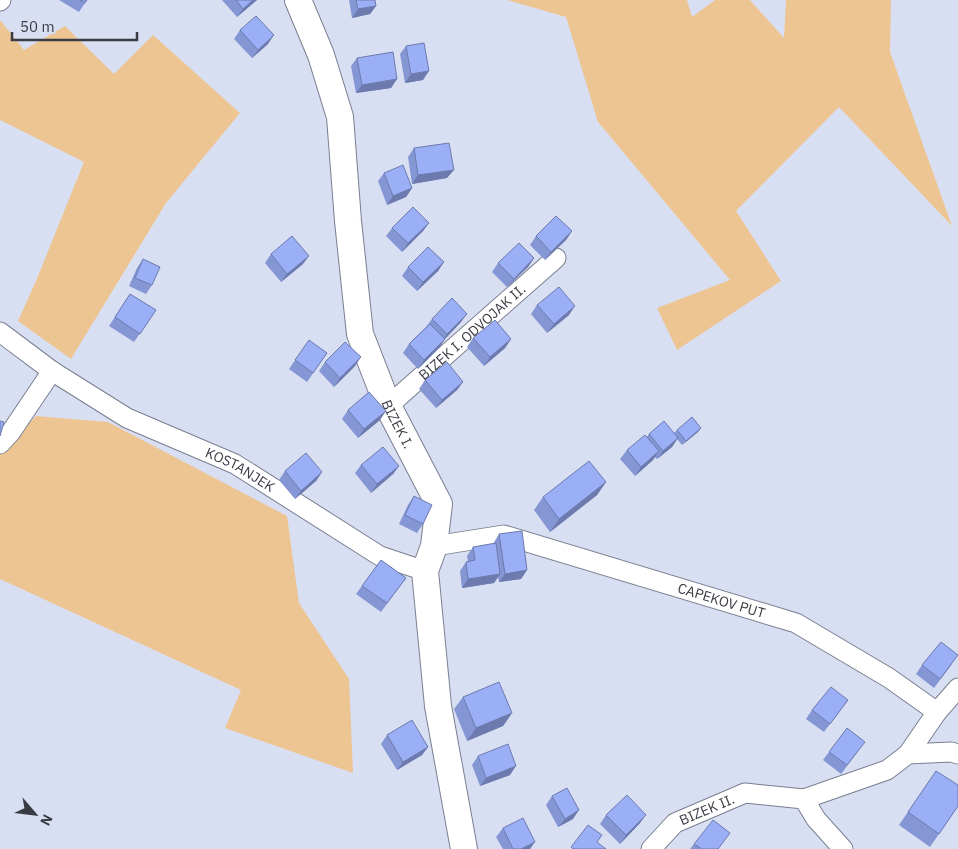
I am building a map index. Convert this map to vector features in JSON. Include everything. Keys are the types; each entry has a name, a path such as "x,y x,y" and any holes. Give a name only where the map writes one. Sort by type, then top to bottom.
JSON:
{"street":[{"name":"BIZEK I.","path":"298,0 321,55 340,117 348,221 360,334 388,406 439,504 434,546 425,571 438,706 464,849"},
{"name":"BIZEK I. ODVOJAK II.","path":"388,406 556,258"},
{"name":"KOSTANJEK","path":"0,332 52,371 127,418 235,464 380,556 425,571"},
{"path":"0,444 11,432 52,371"},
{"name":"CAPEKOV PUT","path":"434,546 504,535 796,623 889,678 937,712"},
{"path":"908,754 937,712 958,688"},
{"path":"908,754 952,752 958,754"},
{"name":"BIZEK II.","path":"651,849 675,823 745,793 804,799 887,770 908,754"},
{"path":"804,799 816,819 843,849"}],"shaded area":[{"path":"507,0 687,0 692,17 715,0 750,0 784,38 786,0 891,0 890,52 952,226 839,107 736,211 781,281 677,350 657,308 730,280 598,122 566,17"},
{"path":"0,20 24,50 65,26 114,74 153,35 240,113 166,203 71,359 18,321 84,162 0,120"},
{"path":"36,416 108,422 287,516 299,603 349,679 353,773 225,728 241,690 0,579 0,454"}],"building":[{"path":"236,0 253,0 243,9"},
{"path":"356,0 375,0 376,6 358,9"},
{"path":"256,16 274,35 258,50 240,30"},
{"path":"424,43 429,71 411,74 406,46"},
{"path":"393,52 397,79 362,85 357,58"},
{"path":"449,143 454,170 418,175 414,148"},
{"path":"403,165 412,188 393,196 384,173"},
{"path":"413,207 429,223 408,243 392,228"},
{"path":"556,216 572,231 551,252 536,236"},
{"path":"292,236 309,256 287,274 271,254"},
{"path":"519,243 534,258 514,279 498,263"},
{"path":"428,247 444,262 423,282 408,267"},
{"path":"143,259 160,267 152,285 135,278"},
{"path":"559,287 575,306 554,324 537,305"},
{"path":"130,294 156,310 140,334 115,317"},
{"path":"452,298 467,314 447,334 432,319"},
{"path":"495,320 511,339 490,357 473,338"},
{"path":"430,324 445,339 424,360 409,344"},
{"path":"309,340 327,353 313,373 295,360"},
{"path":"345,342 361,357 340,378 325,362"},
{"path":"447,362 463,382 442,400 425,380"},
{"path":"369,392 386,411 364,429 348,410"},
{"path":"692,417 701,428 686,441 677,430"},
{"path":"0,421 4,422 0,436"},
{"path":"664,421 678,438 663,451 649,434"},
{"path":"645,435 659,451 641,467 627,450"},
{"path":"383,447 399,466 377,484 361,465"},
{"path":"306,453 322,472 301,491 285,471"},
{"path":"589,461 606,482 559,519 543,497"},
{"path":"414,496 432,505 423,524 405,515"},
{"path":"522,531 527,570 505,574 499,534"},
{"path":"496,543 500,574 468,579 466,562 475,560 473,547"},
{"path":"381,560 406,578 387,603 362,586"},
{"path":"941,642 958,655 940,679 922,665"},
{"path":"499,682 512,713 476,728 463,697"},
{"path":"831,687 848,700 830,724 812,710"},
{"path":"412,720 428,747 403,762 387,735"},
{"path":"847,728 865,742 847,765 829,752"},
{"path":"508,744 516,766 486,778 478,756"},
{"path":"936,771 958,785 958,806 939,834 908,812"},
{"path":"567,788 579,810 565,819 552,796"},
{"path":"627,795 646,815 626,835 606,815"},
{"path":"523,818 535,842 521,849 513,849 503,828"},
{"path":"713,820 730,833 718,849 702,849 694,844"},
{"path":"588,825 602,835 597,842 606,849 573,849 571,847"}]}
